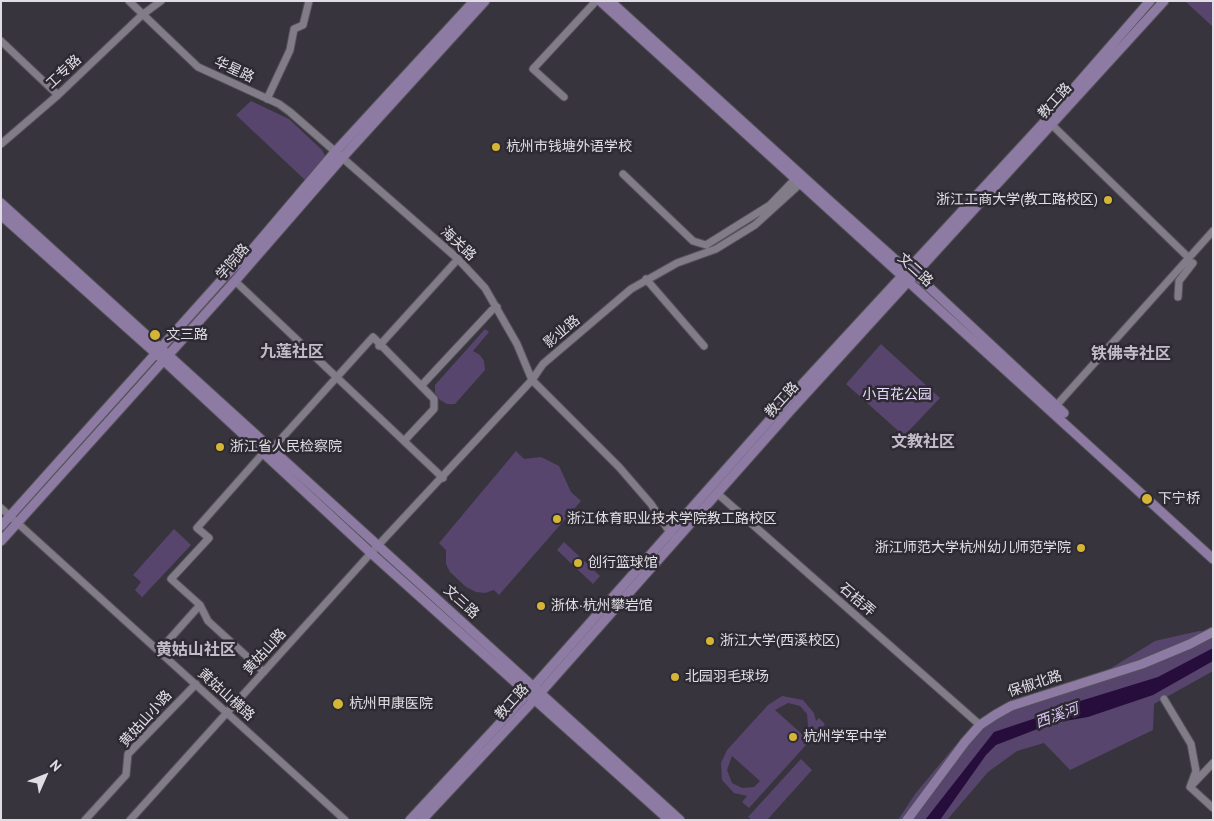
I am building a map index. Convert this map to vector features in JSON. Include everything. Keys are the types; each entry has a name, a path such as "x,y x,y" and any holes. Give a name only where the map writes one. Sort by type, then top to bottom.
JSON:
{"main road":[{"name":"学院路","path":"1,541 163,354 227,274 251,252 474,1"},
{"name":"学院路","path":"1,526 163,354 235,281 338,155 485,1"},
{"name":"文二路","path":"600,1 797,182 906,276 1213,552"},
{"name":"文二路","path":"610,1 906,276"},
{"name":"教工路","path":"410,820 533,693 718,494 906,276 1150,1"},
{"name":"教工路","path":"915,274 1164,1"},
{"name":"文三路","path":"1,203 163,354 379,546 669,820"},
{"name":"文三路","path":"1,215 163,354"},
{"name":"文二路","path":"906,276 915,274 1213,559"},
{"name":"教工路","path":"422,820 783,405 906,276"},
{"name":"文三路","path":"268,449 371,553 680,820"},
{"name":"保俶北路","path":"907,820 943,770 980,725 1011,706 1142,664 1213,632"}],"street":[{"name":"华星路","path":"128,1 198,67 267,99 290,112 338,155"},
{"name":"工专路","path":"1,144 58,95 142,15 160,1"},
{"path":"267,99 290,50 294,29 303,25 309,1"},
{"path":"564,97 533,69 596,1"},
{"path":"1,41 58,95"},
{"path":"1052,125 1191,260"},
{"name":"海关路","path":"338,155 458,259 485,288 517,344 532,380"},
{"path":"623,174 693,241 706,245 770,205 797,182"},
{"name":"影业路","path":"379,546 532,380 543,364 646,279 678,263 716,249 756,225 797,182"},
{"path":"1054,408 1191,260 1213,231"},
{"path":"379,346 458,259"},
{"path":"1178,297 1179,281 1191,260"},
{"path":"646,279 704,346"},
{"path":"235,281 339,376 443,478"},
{"path":"421,386 492,310 497,307"},
{"path":"264,672 208,620 200,606 171,580 209,538 197,528 268,449 373,338 434,399 434,409 404,441"},
{"path":"532,380 619,467 651,504 671,534"},
{"name":"石桔弄","path":"718,494 980,725"},
{"name":"黄姑山横路","path":"1,508 18,521 345,820"},
{"name":"黄姑山路","path":"130,820 379,546"},
{"path":"159,651 200,606"},
{"name":"黄姑山小路","path":"84,820 126,775 128,754 196,684"},
{"path":"1164,699 1191,744 1196,771 1190,787"},
{"path":"1190,787 1213,763"},
{"path":"1190,787 1213,808"}],"green space":[{"path":"1213,1 1213,27 1186,2"},
{"path":"251,101 289,119 322,150 325,156 323,162 305,180 236,115"},
{"path":"485,329 489,332 473,351 480,355 484,361 485,370 455,404 447,404 440,400 435,393 435,385"},
{"name":"小百花公园","path":"881,344 940,398 904,436 846,384"},
{"path":"516,451 524,459 541,457 559,466 571,492 581,501 499,595 494,590 485,593 476,592 466,587 450,572 446,564 446,550 439,543"},
{"path":"174,529 191,545 132,608 142,597 135,590 141,582 133,575"},
{"name":"创行篮球馆","path":"564,542 600,576 593,584 557,550"},
{"path":"1199,631 1213,632 1213,671 1154,704 1153,730 1070,770 1044,743 1017,751 988,772 947,820 898,820 915,794 954,747 984,717 1011,700 1095,678 1155,641"},
{"path":"782,696 803,700 814,713 816,721 819,718 825,724 749,808 742,802 747,796 734,793 722,780 721,763 727,750 768,705","holes":["788,703 800,706 807,714 808,726 803,735 775,710","732,756 760,781 754,787 742,788 732,783 727,770"]},
{"path":"801,759 812,770 767,820 752,820 748,817"}],"water":[{"name":"西溪河","path":"1213,648 1213,661 1153,695 1088,717 1053,723 996,745 986,755 940,820 925,820 994,732 1036,718 1051,710 1158,677"}],"place":[{"name":"杭州市钱塘外语学校","path":"496,147"},
{"name":"浙江工商大学(教工路校区)","path":"1108,200"},
{"name":"文三路","path":"155,335"},
{"name":"浙江省人民检察院","path":"220,447"},
{"name":"下宁桥","path":"1147,499"},
{"name":"浙江体育职业技术学院教工路校区","path":"557,519"},
{"name":"浙江师范大学杭州幼儿师范学院","path":"1081,548"},
{"name":"创行篮球馆","path":"578,563"},
{"name":"浙体·杭州攀岩馆","path":"541,606"},
{"name":"浙江大学(西溪校区)","path":"710,641"},
{"name":"北园羽毛球场","path":"675,677"},
{"name":"杭州甲康医院","path":"338,704"},
{"name":"杭州学军中学","path":"793,737"}],"district":[{"name":"九莲社区","path":"292,352"},
{"name":"铁佛寺社区","path":"1131,354"},
{"name":"文教社区","path":"923,442"},
{"name":"黄姑山社区","path":"196,650"}]}
